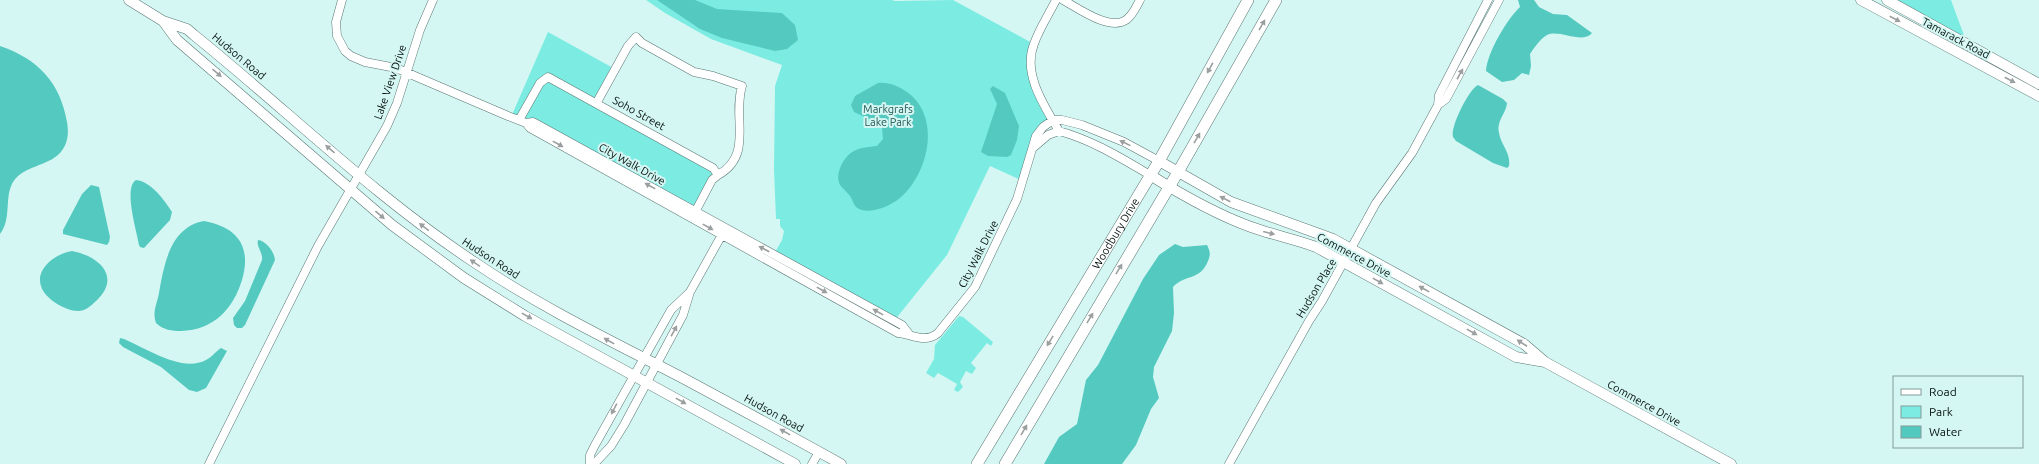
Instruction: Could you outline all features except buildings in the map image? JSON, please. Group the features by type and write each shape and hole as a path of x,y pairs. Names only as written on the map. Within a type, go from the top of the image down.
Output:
{"main road":[{"name":"Woodbury Drive","path":"977,464 1159,161 1248,0"},
{"name":"Woodbury Drive","path":"1005,464 1178,172 1276,0"}],"street":[{"name":"Hudson Road","path":"129,0 163,21 187,29 194,34 424,228 485,269 536,301 643,359 744,410 841,464"},
{"name":"City Walk Drive","path":"342,0 336,28 340,43 345,51 359,60 396,68 407,74 523,121 533,122 693,214 902,325 909,334 922,339 934,336 973,292 1017,200 1037,133 1053,120"},
{"name":"Lake View Drive","path":"209,464 314,254 389,122 407,74 420,30 433,0"},
{"path":"1056,0 1034,44 1030,64 1037,88 1059,131"},
{"path":"1063,0 1100,20 1119,23 1132,15 1140,0"},
{"name":"Hudson Place","path":"1229,464 1376,203 1407,161 1438,105 1439,95 1488,0"},
{"name":"Hudson Place","path":"1438,105 1446,99 1499,0"},
{"name":"Tamarack Road","path":"1861,0 2039,96"},
{"name":"Tamarack Road","path":"1887,0 2039,84"},
{"name":"Hudson Road","path":"163,21 177,40 350,190 397,229 486,292 647,383 795,464"},
{"path":"597,102 628,46 636,37 642,43 694,72 713,76 742,86 739,97 738,152 731,164 712,180 693,214"},
{"name":"Soho Street","path":"523,121 541,81 548,77 597,102 711,165 718,175"},
{"path":"1053,120 1062,120 1105,133 1159,161"},
{"path":"1034,147 1048,135 1059,131 1077,136 1093,143 1150,175"},
{"name":"Commerce Drive","path":"1159,161 1237,204 1313,230 1351,249 1524,344 1545,362 1731,464"},
{"name":"Commerce Drive","path":"1150,175 1232,220 1264,232 1297,240 1316,247 1516,357 1545,362"},
{"path":"594,464 615,440 647,383 683,315 690,292 724,231"},
{"path":"590,464 590,455 672,308 690,292"},
{"path":"812,464 819,452"}],"green space":[{"name":"Markgrafs Lake Park","path":"646,0 953,0 1034,44 1031,64 1053,120 1043,127 1023,181 990,166 947,255 894,321 774,254 782,240 784,231 780,226 780,219 776,219 774,170 775,86 782,65 711,39 665,13"},
{"path":"1897,0 1951,0 1965,38"},
{"path":"548,32 615,69 597,102 718,175 695,211 511,117"},
{"path":"959,316 963,317 993,342 991,346 987,343 971,363 976,368 972,374 966,371 960,382 963,387 958,392 954,390 957,384 938,373 934,378 926,373 934,359 935,345"}],"water":[{"path":"657,0 695,0 717,9 782,13 795,25 798,40 787,49 775,51 722,38 700,29"},
{"path":"1518,0 1534,0 1539,7 1553,14 1567,15 1592,33 1583,38 1558,34 1547,35 1535,46 1530,54 1531,66 1529,75 1522,73 1514,80 1502,82 1486,71 1487,64 1498,37 1520,7"},
{"path":"0,46 14,51 26,58 45,74 59,95 64,108 68,130 66,142 60,153 49,161 29,169 17,177 13,182 10,188 6,222 0,234"},
{"path":"878,83 890,84 900,88 907,92 918,103 925,116 928,131 927,147 923,163 916,178 907,191 888,206 877,210 866,211 855,206 850,196 840,185 838,176 841,166 850,153 865,147 877,146 883,139 882,128 876,122 854,112 851,105 855,96"},
{"path":"1478,85 1503,99 1507,103 1498,129 1509,157 1509,166 1507,168 1493,163 1456,141 1453,137 1454,125 1457,117 1470,93"},
{"path":"993,86 1005,93 1019,126 1017,140 1011,155 1007,157 988,156 981,152 997,104 990,89"},
{"path":"136,180 142,181 152,188 172,212 170,220 144,248 140,247 139,245 132,210 131,192 132,185"},
{"path":"91,185 99,187 110,237 107,245 63,234 63,230 82,194"},
{"path":"204,221 225,228 233,233 239,240 245,257 245,268 242,280 227,309 212,322 193,330 178,331 165,329 156,323 154,315 166,259 176,239 183,231"},
{"path":"258,240 264,242 269,247 275,260 245,325 242,328 237,328 234,325 233,318 245,301 262,260"},
{"path":"1175,244 1183,247 1207,245 1210,256 1201,272 1197,275 1182,280 1173,287 1174,313 1172,331 1154,367 1153,377 1159,398 1151,409 1136,445 1122,464 1044,464 1059,437 1077,424 1086,380 1098,365 1143,279 1159,255"},
{"path":"72,251 91,258 98,263 104,269 107,276 107,284 104,292 92,305 81,311 67,309 56,303 46,295 41,286 41,273 49,262 66,252"},
{"path":"120,338 164,358 186,363 196,363 206,360 221,348 227,351 206,388 197,392 189,390 161,367 123,347 119,343"}]}
